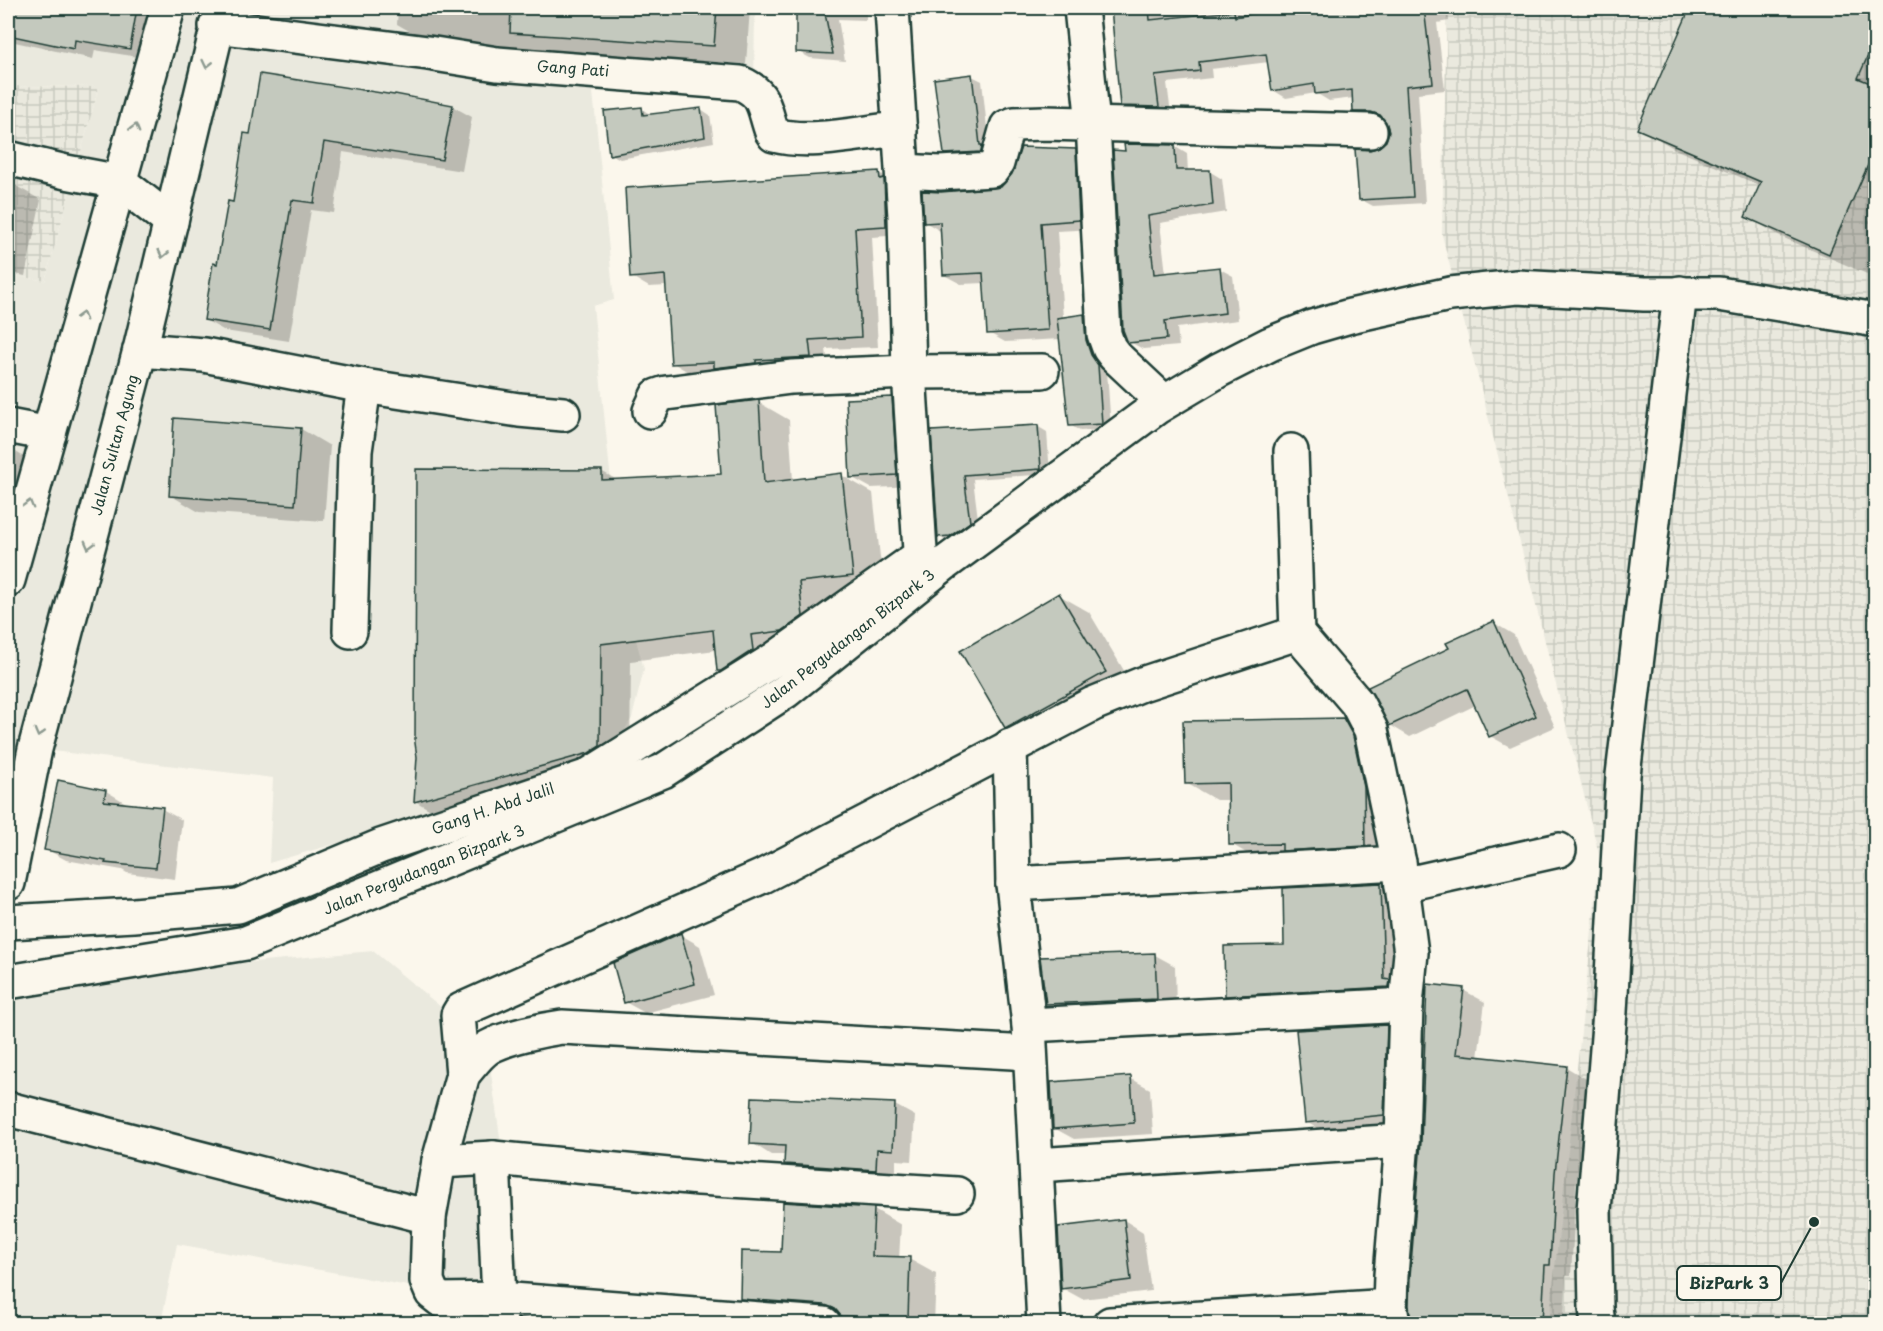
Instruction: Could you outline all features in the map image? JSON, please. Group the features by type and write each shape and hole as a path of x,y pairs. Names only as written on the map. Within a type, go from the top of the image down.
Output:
{"main road":[{"path":"8,580 168,8"},
{"path":"892,8 906,217 909,372"},
{"path":"1081,8 1093,124 1101,301 1106,341 1115,356 1164,402"},
{"name":"Gang Pati","path":"219,17 497,64 740,82 754,88 760,95 772,132 780,137 799,139 900,129"},
{"name":"Jalan Sultan Agung","path":"8,883 35,749 140,350 219,17"},
{"path":"903,171 940,173 992,170 997,163 1007,127 1010,124 1370,131"},
{"path":"8,158 120,182 171,222"},
{"name":"Jalan Pergudangan Bizpark 3","path":"8,982 246,943 663,771 786,691 944,564 1164,402 1270,344 1312,327 1350,316 1450,294 1517,287 1644,294 1719,294 1875,320"},
{"path":"1598,1323 1594,1210 1610,1012 1623,776 1680,293"},
{"path":"140,350 204,355 364,386 519,410 563,414"},
{"path":"650,411 657,396 666,393 791,378 909,372 1042,371"},
{"name":"Gang H. Abd Jalil","path":"8,922 238,906 381,846 586,777 775,659 917,558 920,551 909,372"},
{"path":"350,631 356,451 364,386"},
{"path":"8,426 49,434"},
{"path":"1110,1323 1391,1315 1390,1275 1402,1141 1406,1005 1411,953 1401,874 1371,730 1363,711 1297,633 1291,451"},
{"path":"824,1323 500,1311 441,1299 432,1293 426,1281 429,1217 439,1161 463,1074 458,1015 463,1008 652,927 763,876 1093,704 1142,684 1297,633"},
{"path":"1010,746 1013,884 1029,1039 1044,1323"},
{"path":"1013,884 1401,874 1559,850"},
{"path":"463,1074 490,1046 562,1027 1029,1039 1406,1005"},
{"path":"8,1108 429,1217"},
{"path":"1037,1165 1402,1141"},
{"path":"439,1161 493,1158 699,1178 957,1194"},
{"path":"493,1158 500,1311"}],"shaded area":[{"path":"8,8 755,8 754,89 593,92 614,300 593,306 622,589 644,669 632,718 603,766 269,863 273,778 36,749 8,883 8,524 12,503 8,502 8,274 45,281 99,87 8,86"},
{"path":"1447,8 1875,8 1875,1323 1549,1323 1600,858 1442,235"},
{"path":"8,86 99,87 45,281 8,274"},
{"path":"373,951 487,1045 524,1307 177,1244 161,1323 8,1324 8,984"}],"building":[{"path":"8,8 137,8 130,49 75,40 74,49 8,35"},
{"path":"511,8 717,8 714,46 510,33"},
{"path":"796,8 824,8 833,54 796,52"},
{"path":"1111,8 1149,8 1150,20 1234,11 1235,17 1288,8 1424,8 1433,83 1406,86 1413,197 1359,200 1355,149 1370,150 1386,141 1389,132 1386,122 1380,115 1371,112 1353,112 1352,90 1315,94 1314,84 1272,91 1266,54 1199,62 1200,71 1155,76 1159,107 1120,106"},
{"path":"1690,8 1875,8 1875,40 1858,78 1875,85 1875,149 1829,254 1745,217 1761,182 1637,129"},
{"path":"260,74 453,105 442,160 324,142 314,203 292,200 270,330 204,320 213,263 217,264 228,201 233,202 244,133 250,134"},
{"path":"972,74 981,152 944,154 934,79"},
{"path":"642,107 643,115 701,108 705,137 609,155 604,111"},
{"path":"1124,144 1175,145 1176,170 1210,170 1213,205 1148,216 1154,274 1220,267 1225,313 1165,321 1167,339 1128,343 1123,330 1113,150 1125,151"},
{"path":"1021,147 1076,149 1079,220 1041,223 1048,330 987,334 983,273 943,275 940,222 924,223 922,191 941,192 1001,187 1012,174"},
{"path":"879,171 880,179 884,178 886,226 855,228 861,337 809,340 811,357 756,360 756,363 714,368 714,362 671,364 665,275 630,278 625,188"},
{"path":"1084,314 1086,340 1091,355 1098,365 1102,424 1069,426 1057,318"},
{"path":"892,397 897,475 850,478 846,399"},
{"path":"759,400 764,483 842,473 853,576 799,582 803,616 782,631 751,635 753,650 721,671 717,671 713,630 601,644 600,746 589,753 414,802 417,757 415,743 416,469 602,470 602,480 721,474 716,405"},
{"path":"174,418 301,428 295,505 169,496"},
{"path":"1038,425 1041,469 964,475 970,522 950,536 938,537 931,431"},
{"path":"1059,593 1106,672 1005,728 960,651"},
{"path":"1494,621 1536,716 1489,737 1467,689 1389,726 1368,687 1449,648 1446,643"},
{"path":"1343,718 1353,736 1364,787 1365,846 1282,851 1282,844 1229,845 1228,783 1185,784 1183,721"},
{"path":"58,780 106,790 104,801 163,807 156,868 105,863 106,861 44,850"},
{"path":"1381,883 1384,979 1390,980 1389,987 1225,996 1224,946 1284,945 1283,888"},
{"path":"681,933 695,984 624,1003 613,963"},
{"path":"1155,953 1157,999 1046,1004 1040,957"},
{"path":"1427,984 1464,988 1456,1054 1567,1066 1555,1173 1550,1265 1545,1265 1542,1323 1411,1323 1410,1276 1421,1142"},
{"path":"1387,1025 1384,1115 1305,1123 1296,1030"},
{"path":"1131,1076 1134,1123 1053,1129 1051,1082"},
{"path":"752,1097 895,1103 893,1150 877,1149 876,1170 784,1164 785,1146 750,1144"},
{"path":"783,1202 874,1208 872,1256 910,1257 908,1319 841,1316 835,1309 825,1305 740,1299 741,1251 781,1252"},
{"path":"1124,1219 1131,1280 1061,1289 1058,1227"}],"place":[{"name":"BizPark 3","path":"1814,1222"}]}
